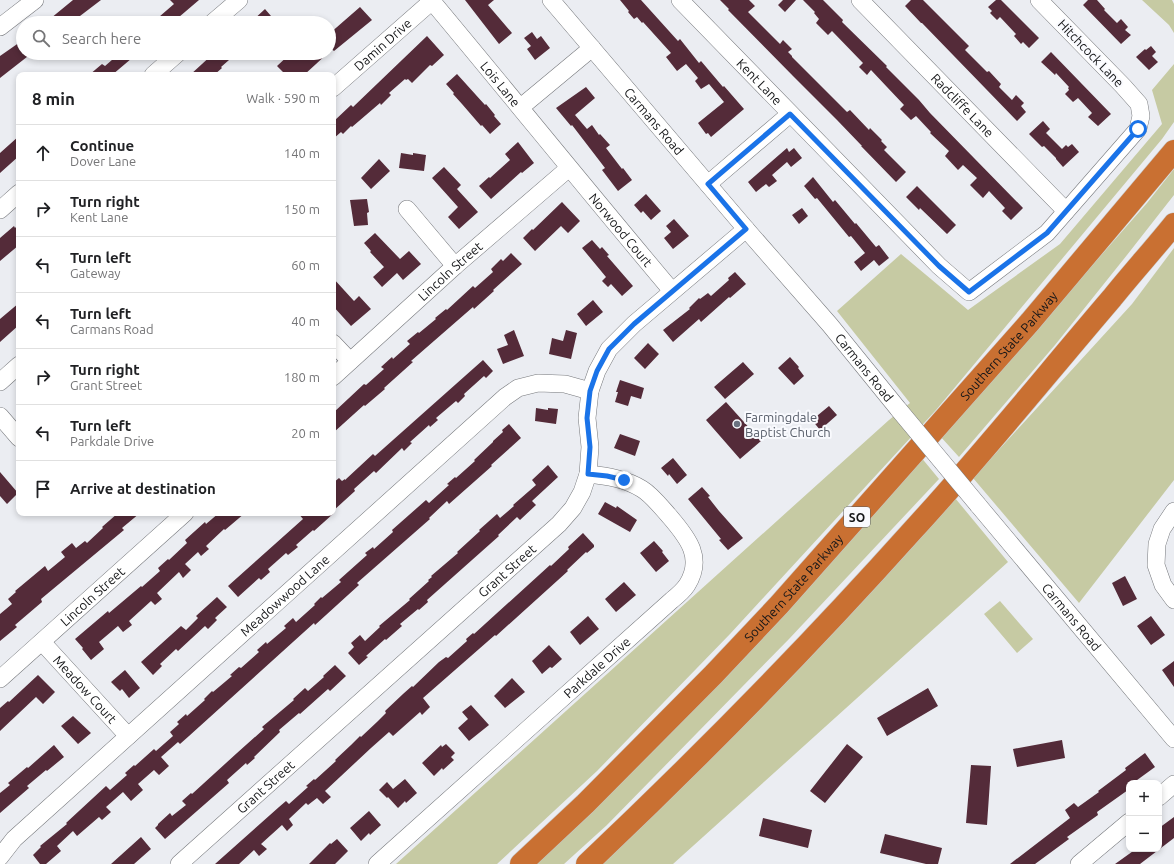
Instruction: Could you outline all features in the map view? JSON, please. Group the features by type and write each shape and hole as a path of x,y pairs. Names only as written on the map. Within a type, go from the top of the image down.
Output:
{"highway":[{"name":"Southern State Parkway","path":"521,864 585,804 714,674 779,605 1025,328 1172,150"},
{"path":"587,864 764,690 849,600 914,529 1020,408 1174,224"}],"street":[{"path":"0,26 35,0"},
{"path":"220,16 238,0"},
{"name":"Damin Drive","path":"336,85 431,0"},
{"name":"Lois Lane","path":"431,0 521,107 569,168"},
{"name":"Carmans Road","path":"551,0 746,229 830,325 978,506 1172,732"},
{"name":"Kent Lane","path":"680,0 939,266 969,292 1047,233 1066,211"},
{"name":"Radcliffe Lane","path":"860,0 1066,211"},
{"name":"Hitchcock Lane","path":"1039,0 1139,104 1142,116 1138,129 1066,211"},
{"path":"521,107 592,48"},
{"path":"156,72 170,60"},
{"path":"708,184 790,114"},
{"name":"Lincoln Street","path":"336,374 455,266 569,168"},
{"name":"Norwood Court","path":"569,168 672,291"},
{"path":"0,210 16,196"},
{"path":"407,209 455,266"},
{"name":"Grant Street","path":"180,864 559,524 573,508 582,492 588,474 590,447 587,418 590,391 597,371 609,349 634,324 746,229"},
{"path":"336,346 350,361"},
{"path":"0,382 16,368"},
{"name":"Meadowwood Lane","path":"0,857 14,839 505,397 518,388 538,383 565,384 590,391"},
{"path":"0,416 16,435"},
{"name":"Parkdale Drive","path":"377,864 687,586 694,570 694,557 691,545 681,530 659,505 642,489 624,480 588,474"},
{"path":"1174,511 1162,529 1157,544 1156,565 1163,585 1174,600"},
{"name":"Lincoln Street","path":"0,679 182,516"},
{"name":"Meadow Court","path":"42,642 128,736"},
{"path":"1162,794 1174,784"},
{"path":"1079,864 1126,825"}],"green space":[{"path":"1142,0 1172,0 1174,4 1174,33 1169,25"},
{"path":"1174,64 1174,122 1162,139 936,410 730,634 597,771 497,864 396,864 889,420 910,403 837,311 901,254 968,310 1060,244 1162,124 1152,90"},
{"path":"1174,169 1174,195 1055,345 959,457 940,436 988,384 1147,203"},
{"path":"1174,248 1174,480 1079,603 973,478 1132,304"},
{"path":"920,456 939,479 789,639 607,825 564,864 528,864"},
{"path":"955,498 1008,562 673,864 602,864"},
{"path":"1000,601 1033,639 1017,653 984,614"}],"building":[{"path":"73,0 101,0 80,16 54,16"},
{"path":"170,0 199,0 180,16 160,16 174,4"},
{"path":"465,0 494,0 488,5 512,33 499,44"},
{"path":"620,0 641,0 678,41 680,39 699,63 701,61 744,109 711,137 708,133 706,134 698,123 724,102 709,84 701,89 695,81 698,78 686,64 677,71 666,57 671,53 643,22 642,23 637,17 634,19"},
{"path":"720,0 749,0 755,6 748,12 780,44 783,40 792,49 788,52 792,57 847,112 850,110 869,130 870,128 882,140 881,141 887,147 884,150 906,172 896,182 728,10 729,9"},
{"path":"783,0 796,0 785,12 778,5"},
{"path":"803,0 823,0 843,20 842,22 887,66 886,67 930,113 1023,208 1011,220 1002,211 1005,208 989,191 983,198 970,185 977,178 963,165 958,170 945,156 949,151 930,133 931,132 916,116 911,120 900,109 904,105 871,70 867,75 859,67 863,63 832,31 828,35 816,23 819,19 814,13 815,12"},
{"path":"911,0 923,0 969,46 965,50 987,72 989,71 1001,84 999,87 1012,100 1016,95 1024,103 1021,106 1026,112 1017,121 905,6"},
{"path":"996,0 1001,0 1039,38 1029,48 1023,42 1021,44 1014,36 1016,34 1000,17 997,20 990,13 992,11 988,7"},
{"path":"1088,0 1097,0 1105,9 1104,10 1117,23 1121,19 1128,27 1125,30 1131,35 1121,44 1083,5"},
{"path":"360,7 372,20 336,49 336,28"},
{"path":"265,9 271,16 258,16"},
{"path":"532,32 537,39 541,36 550,48 535,60 527,49 531,46 524,38"},
{"path":"427,36 444,55 432,66 430,65 412,83 408,79 405,79 389,93 391,95 381,105 380,103 343,134 341,132 336,136 336,119 351,105 353,107"},
{"path":"16,45 16,60 23,60 0,78 0,56"},
{"path":"1151,46 1156,52 1152,56 1158,62 1149,70 1136,57"},
{"path":"1051,52 1111,114 1098,126 1088,117 1092,113 1078,98 1073,102 1065,94 1069,90 1069,87 1056,73 1055,75 1041,62"},
{"path":"112,60 130,60 116,72 93,72 102,64 105,66"},
{"path":"206,60 229,60 217,72 193,72"},
{"path":"283,60 320,60 307,72 283,72 277,66"},
{"path":"457,74 485,105 486,104 501,124 490,134 482,125 481,126 446,84"},
{"path":"586,87 595,98 575,115 587,129 592,125 599,135 600,134 610,145 606,148 632,180 618,191 602,170 605,168 572,125 571,126 556,108"},
{"path":"1043,121 1050,129 1046,133 1062,149 1066,145 1068,147 1072,144 1079,152 1063,167 1044,146 1042,147 1029,134"},
{"path":"16,139 16,159 0,173 0,153"},
{"path":"518,142 534,163 522,173 521,172 491,199 479,186 510,160 505,154"},
{"path":"787,148 789,152 794,148 802,158 791,167 787,162 772,175 777,181 769,187 766,184 756,192 748,182"},
{"path":"401,153 426,155 424,171 399,168"},
{"path":"379,159 390,171 371,189 361,178"},
{"path":"444,167 461,185 457,189 478,212 459,229 448,217 458,207 432,178"},
{"path":"813,177 833,202 835,200 876,247 879,245 889,258 879,266 874,260 861,271 854,262 865,253 851,236 849,237 817,198 815,199 804,186"},
{"path":"917,186 956,225 947,234 920,208 919,210 906,197"},
{"path":"646,194 661,211 651,220 643,211 641,213 634,205"},
{"path":"367,199 369,212 367,213 368,225 354,226 350,200"},
{"path":"562,202 580,221 568,233 561,226 535,251 523,238"},
{"path":"802,208 808,216 799,224 792,215"},
{"path":"674,219 689,236 673,249 664,238 671,232 666,226"},
{"path":"14,226 15,228 16,227 16,248 0,261 0,238"},
{"path":"375,233 400,259 409,251 421,264 403,280 397,273 382,287 373,277 384,267 364,243"},
{"path":"592,240 600,249 602,247 609,255 607,256 633,286 622,296 611,284 608,287 602,281 606,277 582,248"},
{"path":"511,253 522,264 474,309 473,307 411,361 413,362 384,388 385,389 365,406 364,405 336,430 336,410 364,384 366,385 384,369 381,367 392,357 393,359 410,344 407,341 418,332 419,333 446,309 447,310 473,286 475,288 493,272 491,269 501,259 503,261"},
{"path":"735,272 746,284 701,322 699,319 673,342 663,330 690,309 689,308 699,298 700,299 708,293 711,296 729,280 728,278"},
{"path":"336,281 354,301 359,296 371,309 351,326 336,309"},
{"path":"593,300 603,312 586,326 577,314"},
{"path":"16,306 16,328 0,342 0,319"},
{"path":"514,330 524,356 503,364 497,349 508,345 504,335"},
{"path":"566,330 577,333 571,359 549,354 552,338 563,341"},
{"path":"648,343 659,354 645,369 634,358"},
{"path":"790,357 799,367 798,368 804,376 794,385 778,368"},
{"path":"483,360 493,371 486,378 484,376 464,394 465,396 458,403 456,401 436,418 438,420 430,427 429,425 410,442 412,443 404,451 402,448 376,473 374,471 336,508 336,480 339,478 342,481 345,480 373,454 375,456"},
{"path":"743,362 754,374 725,399 714,387"},
{"path":"620,380 644,388 641,399 631,396 628,406 615,402 618,392 616,392"},
{"path":"726,402 761,441 740,459 706,420"},
{"path":"829,406 837,415 820,430 812,420"},
{"path":"536,408 548,410 548,408 558,409 556,424 535,421"},
{"path":"509,424 521,438 491,465 492,466 449,504 447,501 429,518 430,519 357,583 359,585 315,625 314,623 180,744 178,742 161,757 169,766 159,775 154,770 138,784 143,790 131,801 123,792 106,807 111,812 102,820 99,817 77,836 73,831 57,846 61,851 46,864 40,864 33,855 41,847 40,846 67,824 66,823 106,786 110,790 127,775 125,773 134,765 135,766 154,749 156,751 173,736 170,732 179,724 177,722 186,714 187,716 205,700 204,699 212,691 213,692 232,676 230,675 239,667 241,668 259,652 257,650 266,642 267,644 286,628 284,626 293,618 296,622 315,605 314,604 321,597 322,598 341,582 339,580 367,555 365,553 373,547 374,549 393,532 392,530 426,500 429,503 449,485 447,484 475,461 474,460 503,432 502,430"},
{"path":"620,434 640,441 635,456 614,448"},
{"path":"673,458 687,475 677,484 669,474 668,476 661,468"},
{"path":"548,465 558,477 532,501 536,505 520,520 517,517 498,535 499,536 427,600 428,602 400,624 402,626 366,656 368,657 359,665 348,653 354,647 351,643 360,635 365,641 380,627 379,626 410,600 409,599 429,581 428,580 432,577 431,576 458,553 457,552 480,531 479,530 497,514 500,518 536,485 532,480"},
{"path":"0,472 16,491 16,495 7,504 0,496"},
{"path":"702,487 710,496 708,497 719,511 743,538 728,550 719,540 721,539 688,499"},
{"path":"605,502 616,508 617,506 637,520 630,532 598,514"},
{"path":"115,516 136,516 122,528 124,530 41,599 42,602 15,625 17,627 0,641 0,614 12,604 8,599 16,592 15,591 45,566 48,571 65,557 61,552 72,543 76,548 85,541 87,543 103,528 102,527"},
{"path":"215,516 241,516 225,530 224,529 206,546 209,549 201,556 198,552 185,564 191,570 183,578 179,572 157,593 162,599 155,605 151,601 129,621 132,625 123,632 118,626 99,642 104,649 91,660 75,639 108,611 109,613 141,586 142,587 160,571 158,568 187,543 185,540 205,522 206,524"},
{"path":"300,516 331,516 296,545 298,547 288,555 286,553 268,569 270,572 261,580 259,578 238,597 228,586 303,519"},
{"path":"583,533 594,545 594,547 587,553 586,552 567,570 568,571 496,636 495,635 423,698 430,707 422,715 420,712 393,736 389,732 325,791 331,797 323,804 317,798 308,805 306,803 289,819 293,825 287,831 282,825 261,844 267,849 259,856 254,850 239,864 215,864 286,801 289,804 308,787 306,786 336,761 335,760 378,721 386,713 385,711 403,694 412,686 413,687 439,662 446,657 448,658 467,641 466,639 473,633 474,634 550,565 551,566"},
{"path":"654,541 669,561 656,572 640,553"},
{"path":"1125,576 1137,599 1123,606 1112,583"},
{"path":"624,582 636,595 616,612 605,599"},
{"path":"217,597 227,607 215,618 217,620 208,629 205,626 178,651 176,649 160,664 162,666 153,675 141,662 181,626 186,630 198,618 196,616"},
{"path":"588,616 599,629 580,645 570,632"},
{"path":"1151,616 1165,635 1151,645 1137,626"},
{"path":"549,645 562,659 542,674 532,661"},
{"path":"1174,661 1174,687 1162,670"},
{"path":"335,665 346,676 330,691 328,689 300,714 299,713 279,730 280,732 254,757 255,758 247,765 246,763 227,780 229,783 165,839 155,828 158,824 170,813 172,816 186,805 182,801 191,793 192,794 264,729 262,727 294,700 293,699 305,688 308,691"},
{"path":"125,670 140,688 129,698 122,689 120,691 111,682"},
{"path":"38,675 55,692 43,704 36,697 0,731 0,708 8,701 9,702"},
{"path":"512,678 525,692 505,708 494,696"},
{"path":"928,688 938,706 887,736 877,718"},
{"path":"471,705 489,725 469,741 458,728 468,719 462,712"},
{"path":"73,716 91,733 78,744 61,726"},
{"path":"1062,740 1065,758 1017,767 1013,749"},
{"path":"446,744 455,753 451,757 454,760 443,770 442,768 434,776 422,763 441,745 442,747"},
{"path":"847,744 863,757 825,803 810,791"},
{"path":"54,745 64,757 27,786 29,788 0,813 0,793 10,785 8,783"},
{"path":"1145,753 1155,767 1137,780 1126,780 1126,791 1097,812 1098,815 1067,837 1069,839 1035,864 1010,864 1070,818 1065,810 1074,803 1078,807 1126,770 1125,768"},
{"path":"971,765 991,766 987,825 966,823"},
{"path":"405,779 417,793 398,808 379,790 387,782 393,789"},
{"path":"369,811 381,825 370,835 369,833 361,841 350,828"},
{"path":"1174,817 1174,838 1162,847 1162,826"},
{"path":"763,818 812,830 808,848 759,836"},
{"path":"885,834 942,848 938,864 926,864 880,853"},
{"path":"141,837 151,849 134,864 111,864"},
{"path":"337,839 348,851 335,864 309,864 330,843 331,844"},
{"path":"1132,852 1156,852 1140,864 1115,864"}],"place":[{"name":"Farmingdale Baptist Church","path":"737,424"}],"route":[{"path":"624,480 588,474 590,447 587,418 590,391 597,371 609,349 634,324 746,229 708,184 790,114 939,266 969,292 1047,233 1138,129"}]}
